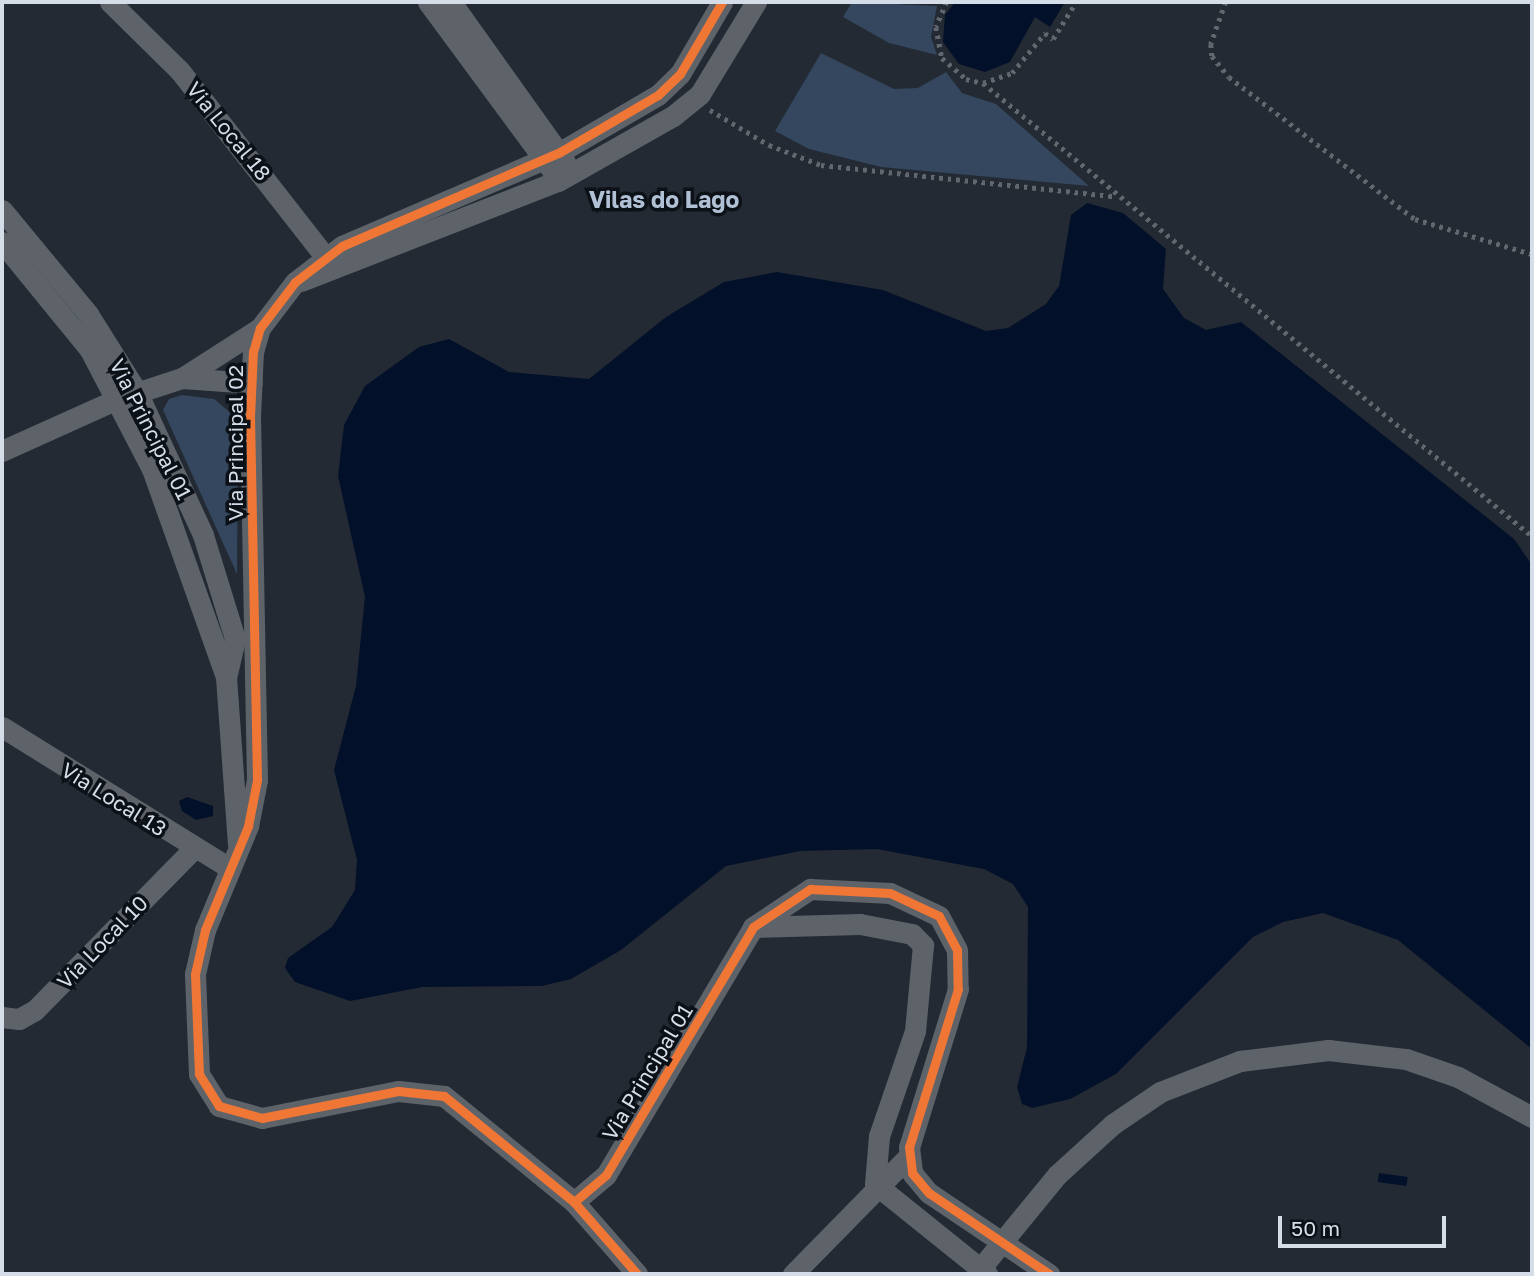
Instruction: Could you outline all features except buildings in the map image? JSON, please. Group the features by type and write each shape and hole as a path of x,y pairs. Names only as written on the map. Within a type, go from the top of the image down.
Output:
{"street":[{"name":"Via Local 18","path":"110,2 180,71 331,263"},
{"path":"428,2 552,155"},
{"path":"451,2 564,177"},
{"name":"Via Principal 02","path":"238,845 257,780 251,383 260,328 295,282 552,155 671,85 722,2"},
{"name":"Via Principal 02","path":"331,263 564,177 694,100 756,2"},
{"name":"Via Principal 01","path":"2,210 88,314 137,392 208,549 235,639 226,677"},
{"name":"Via Principal 01","path":"2,242 89,350 115,400 181,542 226,677 238,845 205,930 192,1020 199,1074 219,1106 262,1118 398,1091 444,1096 574,1202 606,1175 753,927 810,890 890,893 939,916 957,950 958,989 906,1159"},
{"path":"2,451 115,400 182,378 260,328"},
{"path":"182,378 251,383"},
{"name":"Via Local 13","path":"2,727 194,848 229,867"},
{"name":"Via Local 10","path":"2,1017 19,1019 35,1010 194,848"},
{"path":"753,927 860,925 912,934 925,957 915,1031 879,1136 875,1184"},
{"path":"925,957 957,950"},
{"path":"875,1184 984,1272 1000,1243 1057,1175 1113,1124 1160,1092 1240,1061 1328,1050 1406,1059 1458,1077 1532,1117"},
{"path":"793,1274 875,1184 906,1159 929,1193 1049,1274"},
{"path":"574,1202 637,1274"}],"path":[{"path":"947,2 936,27 942,58 966,79 983,83 1114,197 1532,536"},
{"path":"983,83 1013,73 1045,33 1053,39 1076,2"},
{"path":"1226,2 1212,44 1212,56 1229,78 1415,219 1532,254"},
{"path":"694,100 769,145 821,165 1114,197"}],"shaded area":[{"path":"852,2 937,6 931,37 937,55 889,43 843,17"},
{"path":"955,2 1065,2 1050,27 1035,17 1010,62 985,72 959,64 943,42 945,15"},
{"path":"821,53 894,89 918,88 946,72 962,93 996,104 1089,186 881,167 809,149 775,131"},
{"path":"1087,203 1123,213 1166,249 1163,289 1184,318 1206,330 1241,322 1514,539 1532,565 1532,1049 1398,940 1323,913 1283,922 1253,937 1116,1074 1070,1099 1032,1108 1022,1104 1017,1087 1027,1047 1028,907 1013,884 984,869 877,849 800,851 726,866 621,950 571,979 542,986 422,987 350,1001 295,982 285,968 288,958 332,927 355,890 357,860 334,770 356,686 365,597 338,476 344,425 365,386 419,347 449,339 509,372 589,379 666,317 724,282 777,272 883,290 986,331 1008,328 1046,304 1059,286 1071,215"},
{"path":"182,395 214,399 238,419 237,574 163,410 169,399"},
{"path":"187,797 213,806 213,816 196,820 182,811 179,801"},
{"path":"1379,1173 1408,1177 1406,1186 1378,1182"}],"cycle path":[{"path":"637,1274 574,1202 444,1096 398,1091 262,1118 219,1106 199,1074 195,974 205,930 248,826 257,780 250,417 253,352 260,328 295,282 342,246 560,152 658,95 680,74 722,2"},
{"path":"574,1202 606,1175 753,927 810,889 890,893 939,916 957,950 958,989 909,1147 912,1173 929,1193 1049,1274"}],"district":[{"name":"Vilas do Lago","path":"664,199"}]}
